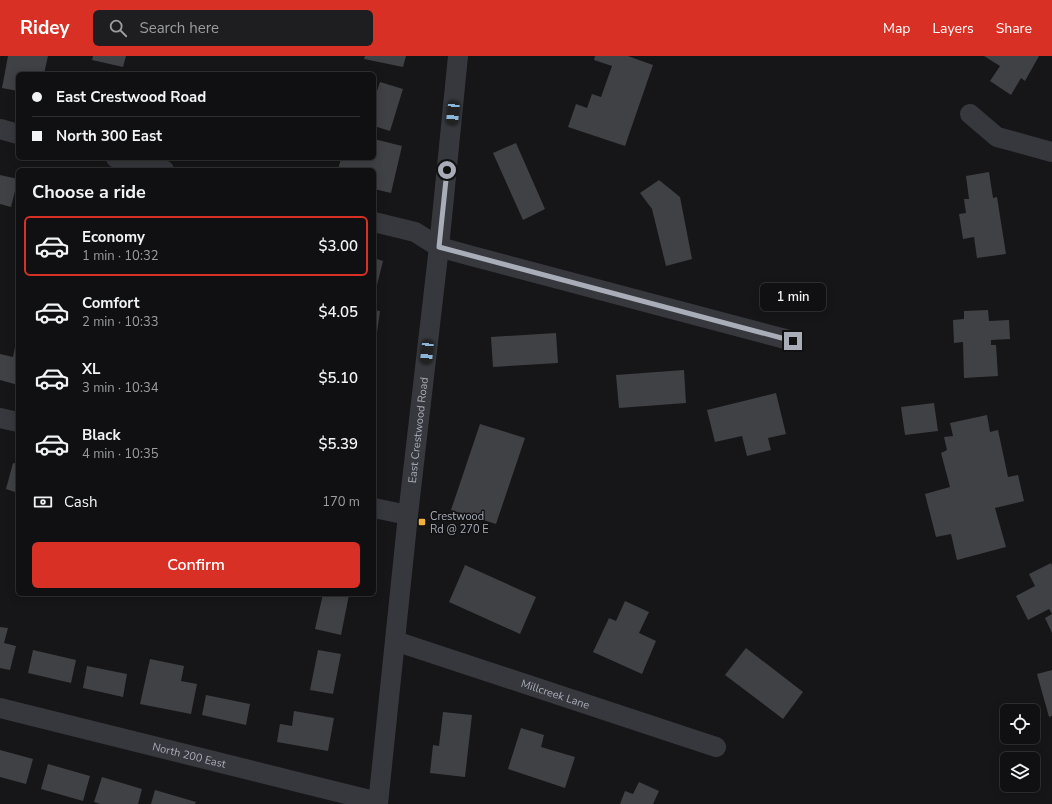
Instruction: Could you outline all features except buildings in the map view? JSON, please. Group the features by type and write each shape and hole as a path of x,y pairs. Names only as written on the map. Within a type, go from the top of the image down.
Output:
{"street":[{"name":"East Crestwood Road","path":"378,803 408,515 439,247 458,56"},
{"path":"970,114 997,137 1052,152"},
{"path":"0,129 16,133"},
{"path":"124,160 156,168"},
{"path":"376,222 415,232 439,247 793,341"},
{"path":"0,418 16,422"},
{"path":"376,508 408,515"},
{"name":"Millcreek Lane","path":"395,641 716,746"},
{"name":"North 200 East","path":"0,708 378,803"}],"place":[{"name":"Crestwood Rd @ 270 E","path":"422,522"}],"route":[{"path":"447,170 439,247 793,341"}]}
